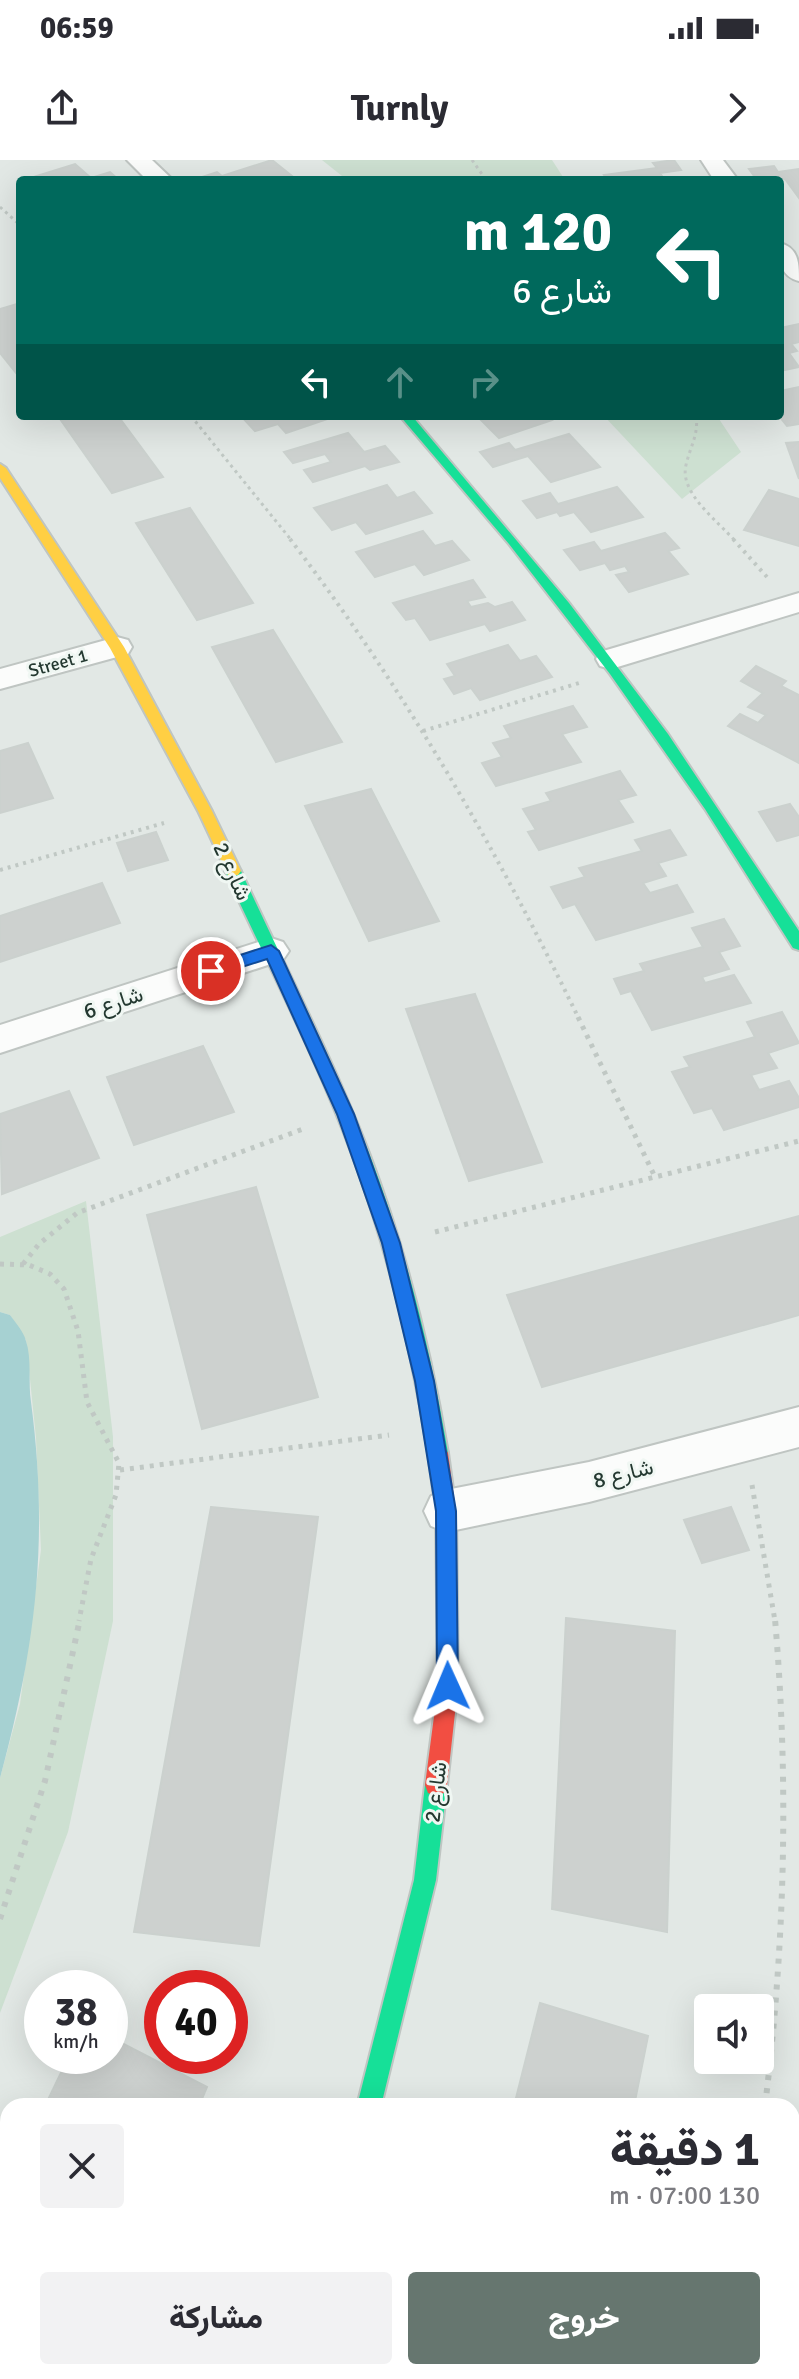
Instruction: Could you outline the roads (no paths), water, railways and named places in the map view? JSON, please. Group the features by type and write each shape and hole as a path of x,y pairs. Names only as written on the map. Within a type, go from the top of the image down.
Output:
{"street":[{"path":"138,160 156,176"},
{"path":"784,255 799,274"},
{"path":"409,420 611,659 687,768 799,944"},
{"name":"شارع 2","path":"0,468 117,647 205,811 345,1114 391,1243 414,1332 434,1429 446,1511 448,1686 425,1880 371,2098"},
{"path":"611,659 796,603"},
{"name":"Street 1","path":"0,679 117,647"},
{"name":"شارع 6","path":"0,1039 271,951"},
{"name":"شارع 8","path":"446,1511 589,1482 799,1427"}],"water":[{"path":"0,1312 10,1315 28,1348 39,1500 39,1546 23,1683 0,1778"}]}
